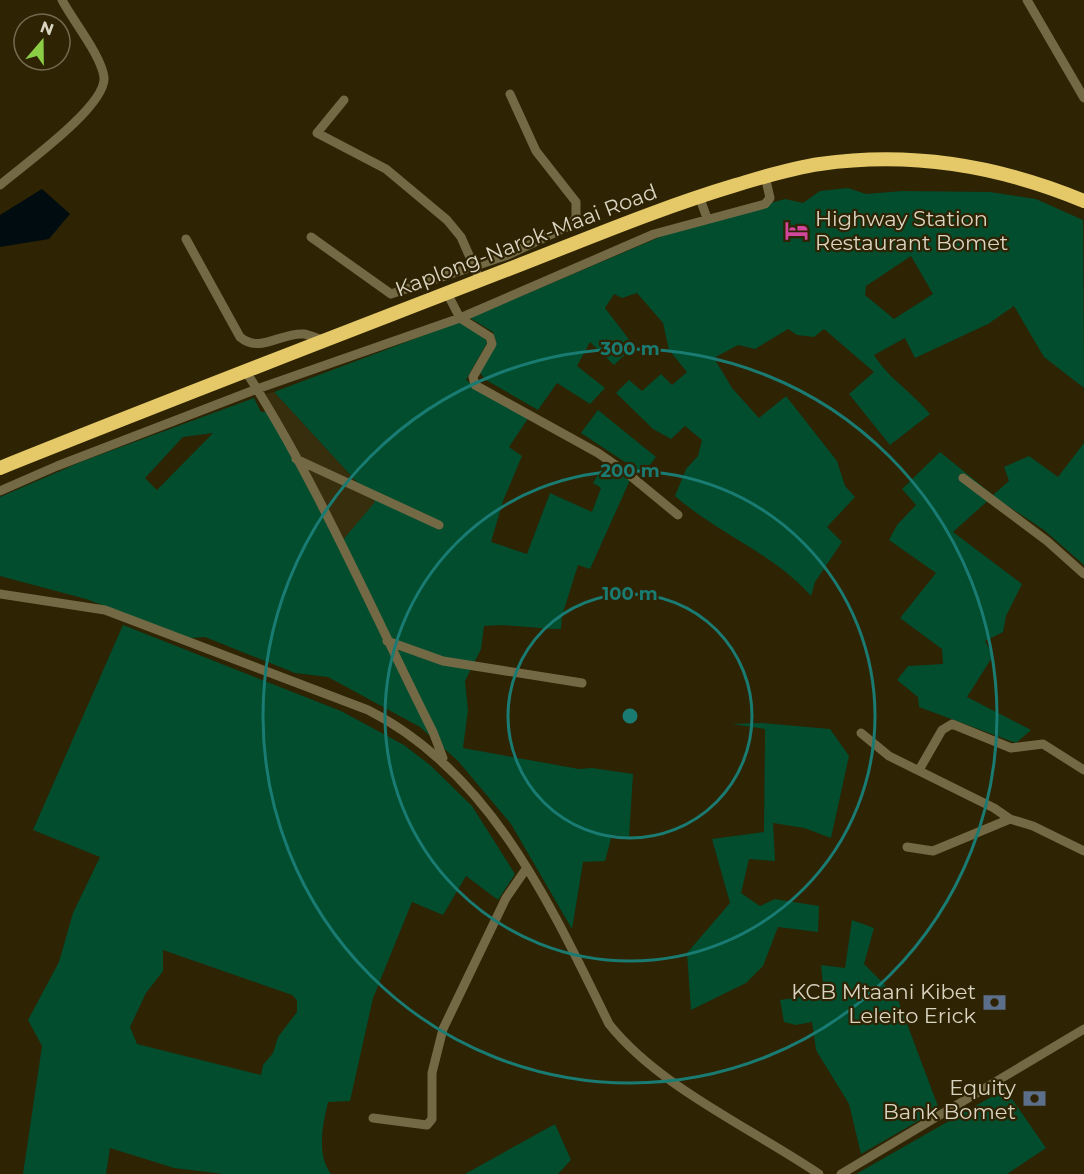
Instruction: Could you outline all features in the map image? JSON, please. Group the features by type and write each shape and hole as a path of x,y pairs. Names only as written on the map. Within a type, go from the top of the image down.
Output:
{"highway":[{"name":"Kaplong-Narok-Maai Road","path":"0,468 322,340 699,196 804,166 839,162 925,160 987,169 1034,182 1084,201"}],"street":[{"path":"0,184 72,123 94,102 103,88 101,67 62,0"},
{"path":"1027,0 1084,98"},
{"path":"311,237 391,294 474,267 551,236 569,226 576,218 576,202 536,151 510,94"},
{"path":"344,100 317,130 318,135 399,178 461,237 480,280"},
{"path":"0,491 57,466 257,389 460,318 633,242 768,201 770,198 765,176"},
{"path":"699,196 707,218"},
{"path":"186,239 240,337 248,344 259,344 290,335 305,334 322,340"},
{"path":"447,293 460,318 490,337 492,344 472,377 475,385 598,453 627,473 678,515"},
{"path":"245,370 296,459 433,732 445,763"},
{"path":"52,447 57,466"},
{"path":"296,459 439,525"},
{"path":"963,478 1047,541 1084,574"},
{"path":"0,594 105,610 257,666 388,720 407,732 445,763 494,820 537,884 609,1024 624,1042 664,1076 819,1174"},
{"path":"387,641 443,661 582,683"},
{"path":"919,770 942,730 952,724 1011,748 1043,744 1084,770"},
{"path":"861,733 879,750 994,808 1010,819 1033,826 1084,851"},
{"path":"907,846 933,851 1010,819"},
{"path":"373,1118 419,1126 428,1125 432,1119 432,1073 443,1029 506,898 526,869"},
{"path":"841,1174 1084,1029"}],"green space":[{"path":"848,188 866,194 902,191 990,192 1036,199 1083,220 1084,388 1044,357 1014,306 988,324 915,358 905,338 874,355 880,364 930,414 890,445 849,394 874,372 824,329 814,337 797,335 788,329 755,349 738,345 714,358 732,388 759,418 786,396 837,461 845,486 855,497 827,527 842,542 815,582 811,596 763,555 709,522 675,496 686,469 698,456 702,440 685,426 671,439 653,429 616,393 629,380 642,391 661,374 672,385 687,372 669,350 663,323 637,293 622,298 614,294 605,308 634,346 614,365 590,342 577,366 605,388 590,404 557,383 538,410 486,380 480,373 496,341 493,332 470,318 681,228 785,199 803,203 820,191","holes":["911,256 933,294 894,319 865,295 866,286"]},
{"path":"459,322 486,338 487,343 466,380 529,417 509,447 522,456 503,501 491,542 527,554 550,493 592,512 601,488 593,483 605,463 630,480 590,569 578,565 562,616 561,629 484,626 481,649 465,681 468,710 463,748 579,769 592,768 633,774 629,837 612,835 605,861 583,862 572,929 511,824 458,761 420,727 328,677 295,673 205,637 190,638 86,599 0,576 0,497 83,461 254,398 261,412 274,411 375,502 274,392","holes":["213,433 157,490 145,478 183,437"]},
{"path":"598,410 656,457 643,474 581,433"},
{"path":"1084,443 1084,565 1044,530 993,496 953,532 1022,584 1006,616 1003,632 985,641 993,656 967,697 1031,730 1016,743 919,707 918,697 897,680 908,666 943,664 942,649 900,618 936,573 889,540 897,525 916,505 902,489 940,452 993,495 1009,481 1004,467 1029,456 1058,477"},
{"path":"123,625 341,711 404,745 430,765 472,806 515,874 498,900 466,876 443,915 412,902 373,998 350,1101 328,1102 322,1148 326,1166 331,1174 224,1174 174,1168 110,1148 106,1174 23,1174 42,1046 28,1020 59,962 73,913 100,857 33,830","holes":["163,950 292,995 297,1000 297,1012 278,1037 273,1053 263,1065 261,1075 137,1044 130,1027 146,993 163,971"]},
{"path":"761,723 830,729 849,756 831,838 804,828 773,823 775,861 749,859 741,893 760,906 775,899 819,906 818,932 778,927 763,966 746,983 691,1010 687,953 730,903 712,839 764,832 765,729 732,724"},
{"path":"852,920 874,928 864,964 897,997 939,1109 861,1154 849,1104 816,1050 812,1022 796,1025 784,1022 780,1000 824,994 821,965 845,968"},
{"path":"1005,1089 1046,1148 1007,1174 856,1174"},
{"path":"555,1124 571,1160 558,1174 465,1174"}],"sand":[{"path":"274,392 375,502 342,541 266,394"}],"shaded area":[{"path":"42,189 70,214 49,239 0,247 0,215"}],"place":[{"name":"Highway Station Restaurant Bomet","path":"797,230"},
{"name":"KCB Mtaani Kibet Leleito Erick","path":"994,1003"},
{"name":"Equity Bank Bomet","path":"1034,1099"}]}
